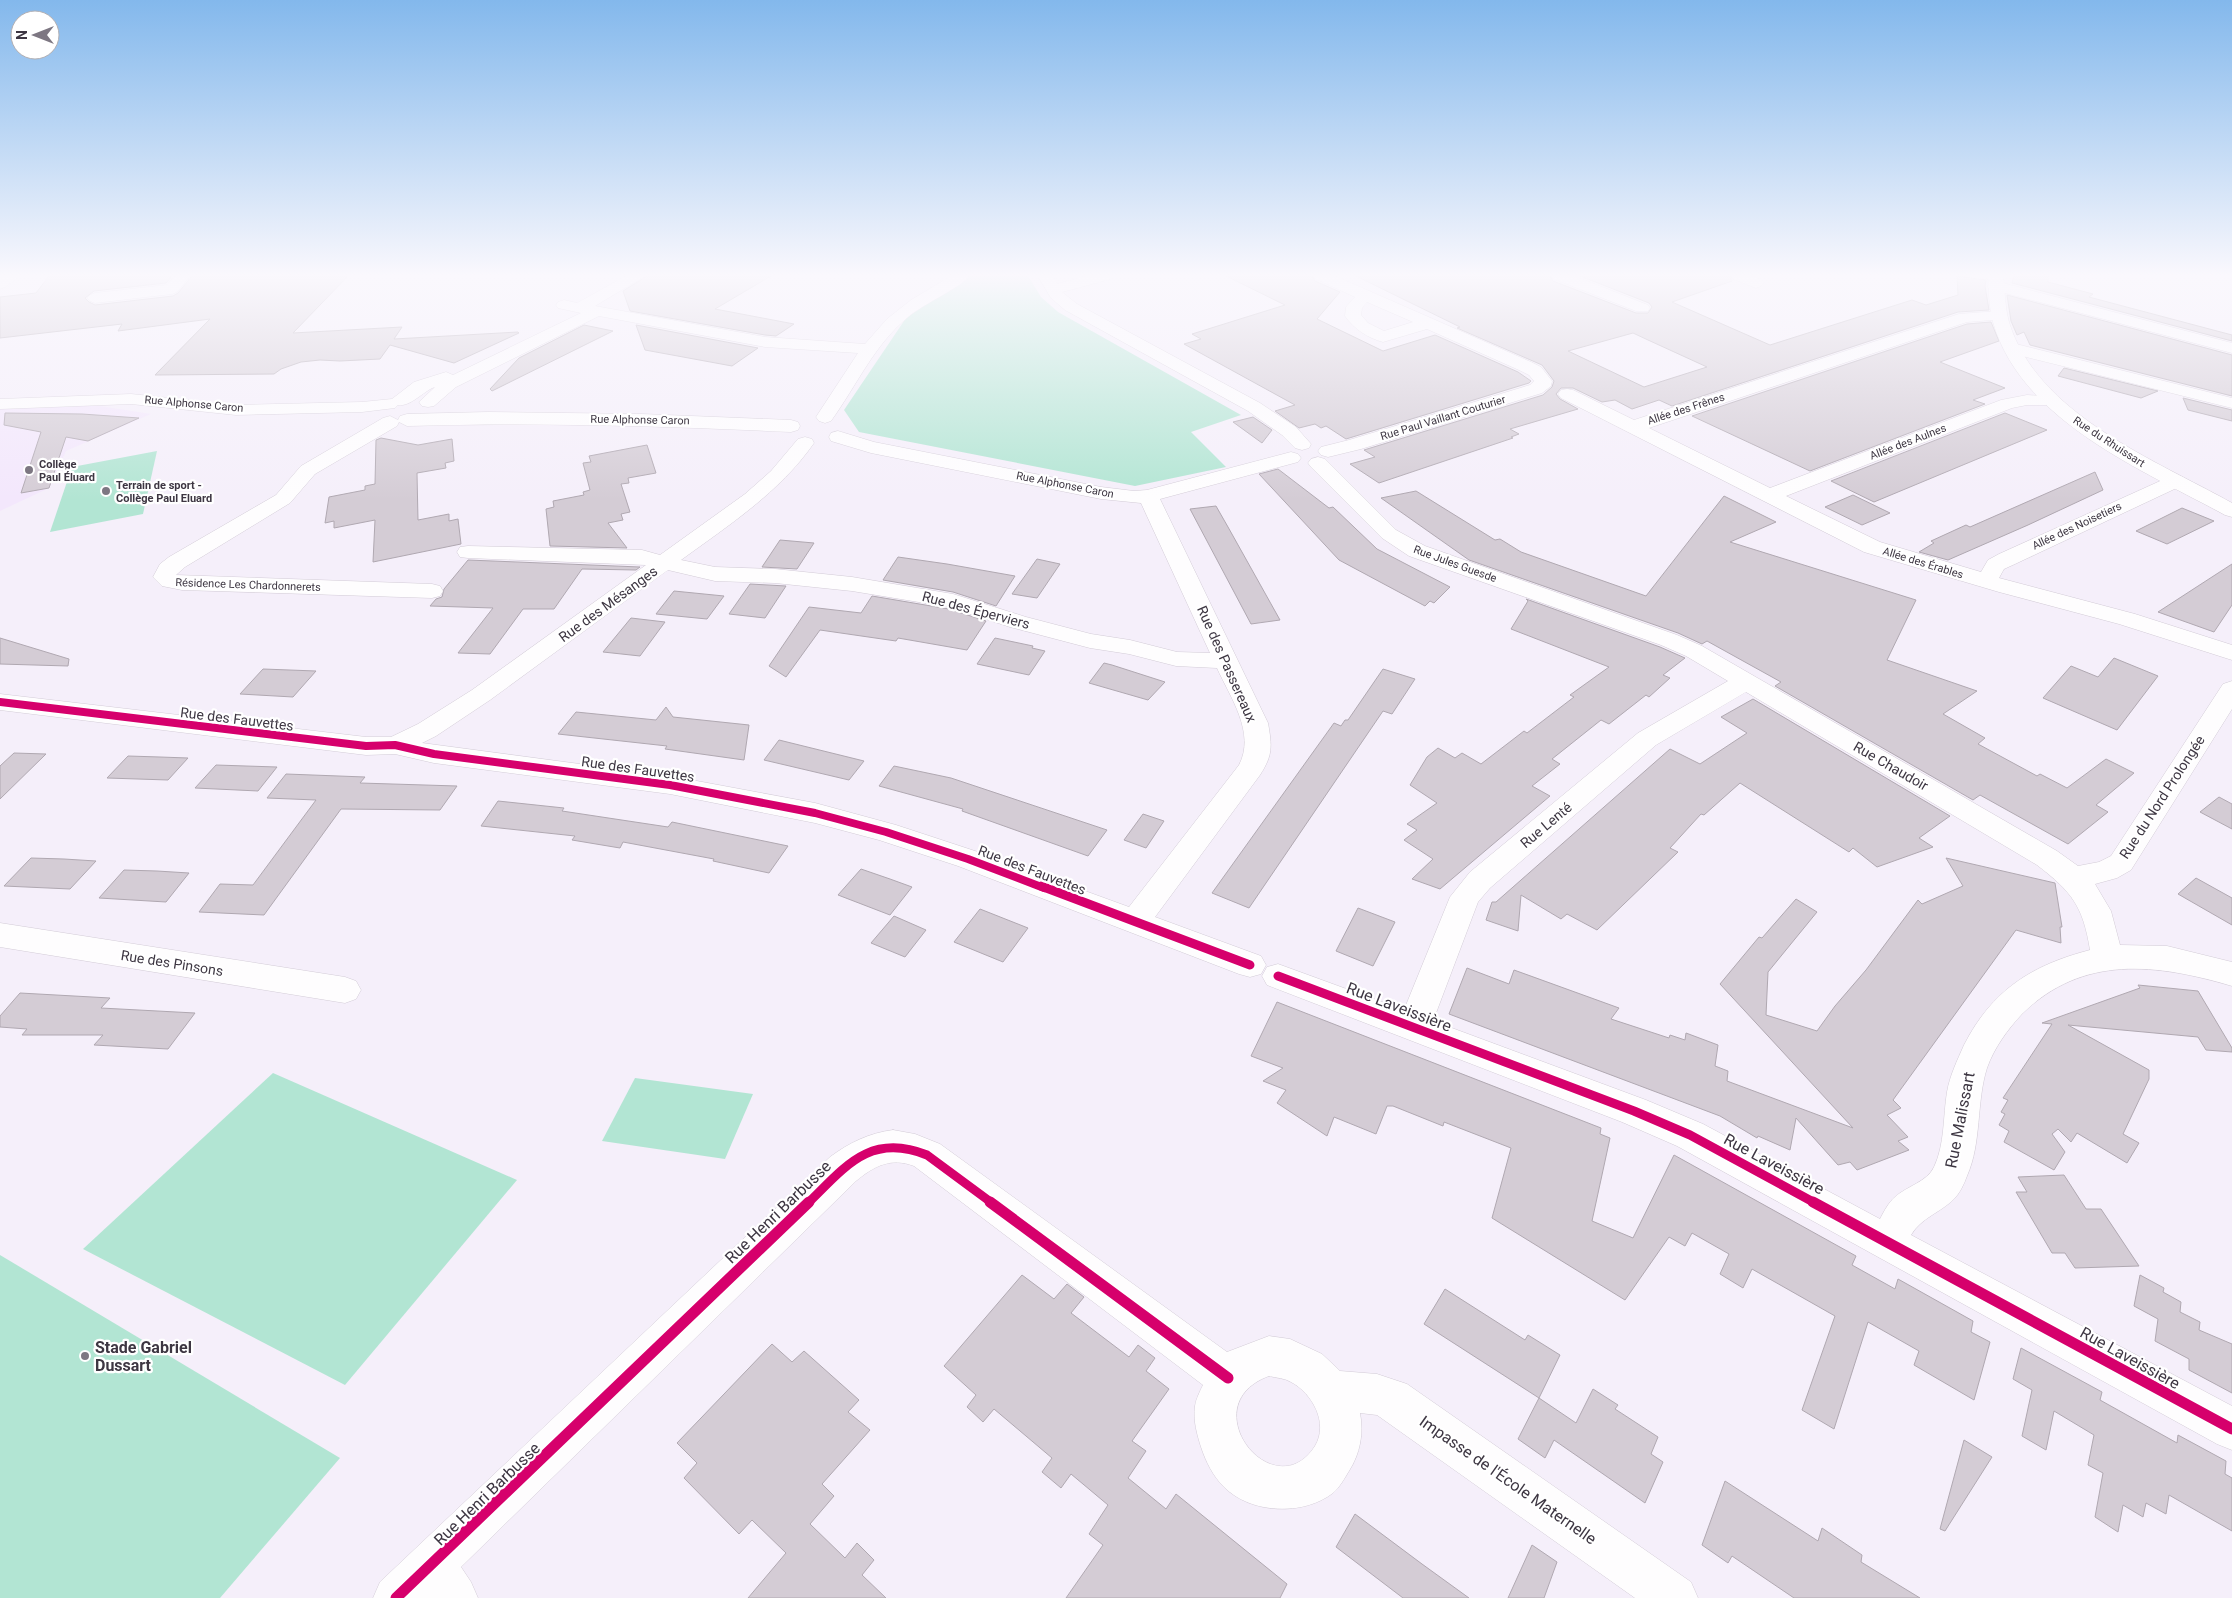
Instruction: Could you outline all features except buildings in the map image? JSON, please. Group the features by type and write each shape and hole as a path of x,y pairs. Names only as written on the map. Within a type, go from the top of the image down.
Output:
{"street":[{"path":"429,404 443,388 516,351"},
{"path":"825,417 840,392 871,351"},
{"path":"1150,351 1254,407 1289,432 1296,451 1304,464 1323,457"},
{"name":"Rue Paul Vaillant Couturier","path":"1323,457 1354,445 1536,389 1543,384 1542,378 1531,369 1490,351"},
{"name":"Allée des Frênes","path":"1632,427 1865,351"},
{"name":"Rue du Rhuissart","path":"2014,351 2025,370 2052,400 2077,422 2100,438 2176,481 2227,507"},
{"path":"2022,351 2232,404"},
{"path":"393,412 422,385 481,367"},
{"name":"Allée des Érables","path":"1567,394 1872,547 1986,581 2121,617 2232,653"},
{"name":"Rue Alphonse Caron","path":"393,412 419,399 451,412 488,418"},
{"name":"Rue Alphonse Caron","path":"0,404 89,400 216,416 393,412 488,418 656,420 798,434"},
{"name":"Allée des Aulnes","path":"1767,496 2007,404 2028,400 2052,400"},
{"name":"Résidence Les Chardonnerets","path":"393,412 308,470 299,478 291,491 283,499 177,562 168,569 164,576 170,582 182,584 432,591"},
{"path":"825,417 844,423 846,429 838,437 823,442 798,434 803,420 825,417"},
{"name":"Rue des Mésanges","path":"394,744 427,730 468,704 758,494 778,474 798,434"},
{"name":"Rue Alphonse Caron","path":"838,437 885,450 1100,493 1134,497 1148,496 1296,451"},
{"name":"Rue Jules Guesde","path":"1323,457 1396,540 1417,551 1506,582"},
{"name":"Allée des Noisetiers","path":"1986,581 1996,566 2007,559 2176,481"},
{"name":"Rue des Passereaux","path":"1135,922 1251,769 1257,757 1259,744 1257,730 1226,660 1148,496"},
{"path":"468,552 634,556 665,562"},
{"name":"Rue des Éperviers","path":"665,562 715,574 784,576 925,595 953,601 1018,622 1100,643 1130,647 1183,660 1209,662 1226,660"},
{"name":"Rue Chaudoir","path":"1506,582 1669,640 1694,651 2047,858 2083,888 2097,911 2102,924 2108,957"},
{"name":"Rue Lenté","path":"1414,1027 1465,897 1480,880 1647,739 1747,681"},
{"name":"Rue du Nord Prolongée","path":"2073,878 2106,870 2121,863 2232,689"},
{"name":"Rue des Fauvettes","path":"5,709 366,746 394,744 442,755 670,785 796,809 886,832 951,854 1264,970"},
{"name":"Rue des Pinsons","path":"0,935 345,990"},
{"path":"2108,957 2158,957 2180,960 2232,974"},
{"name":"Rue Malissart","path":"1889,1242 1905,1212 1942,1187 1951,1172 1956,1153 1968,1076 1978,1049 1993,1023 2012,1000 2041,980 2076,966 2108,957"},
{"name":"Rue Laveissière","path":"1264,970 1634,1111 1690,1135 2232,1429"},
{"name":"Rue Henri Barbusse","path":"396,1598 443,1582 843,1169 854,1160 874,1149 908,1147 927,1155 1228,1378"},
{"path":"1269,1356 1280,1356 1309,1368 1331,1392 1341,1423 1341,1434 1336,1455 1323,1473 1315,1479 1296,1487 1274,1488 1254,1481 1236,1467 1228,1458 1218,1438 1216,1427 1215,1406 1228,1378 1242,1364 1250,1360 1269,1356"},
{"name":"Impasse de l'École Maternelle","path":"1331,1392 1364,1391 1378,1394 1399,1404 1675,1598"}],"shaded area":[{"name":"Collège Paul Éluard","path":"93,405 151,414 66,451 49,488 0,511 0,409"}],"green space":[{"path":"884,351 1127,351 1241,415 1191,432 1226,467 1135,486 859,432 844,410"},
{"name":"Terrain de sport - Collège Paul Eluard","path":"157,451 143,514 50,532 72,467"},
{"path":"273,1073 517,1180 345,1385 83,1249"},
{"path":"635,1078 753,1094 725,1159 602,1141"},
{"name":"Stade Gabriel Dussart","path":"0,1255 340,1458 220,1598 0,1598"}],"cycle path":[{"path":"0,702 366,746 395,745 434,754 670,785 815,813 886,832 968,859 1250,965"},
{"path":"1278,976 1634,1111 1690,1135 2232,1429"},
{"path":"396,1598 843,1169 863,1155 883,1147 904,1147 927,1155 1228,1378"}],"place":[{"name":"Collège Paul Éluard","path":"29,470"},
{"name":"Terrain de sport - Collège Paul Eluard","path":"106,491"},
{"name":"Stade Gabriel Dussart","path":"85,1356"}]}
